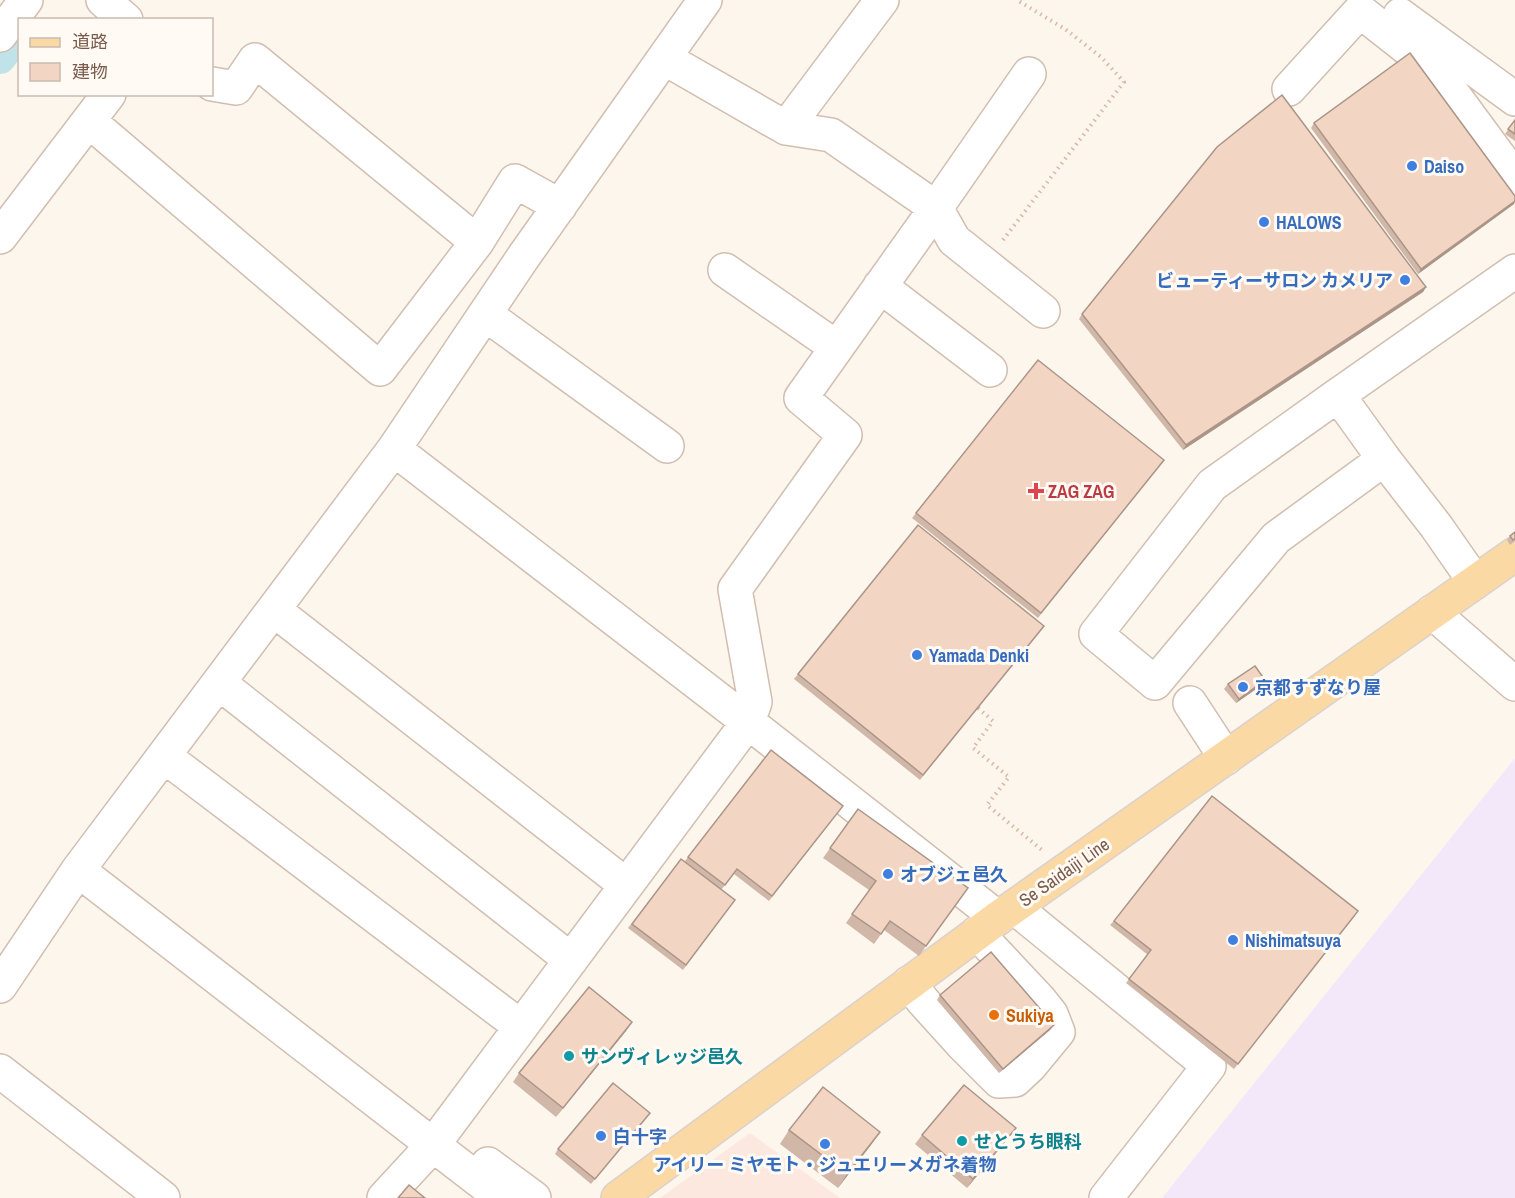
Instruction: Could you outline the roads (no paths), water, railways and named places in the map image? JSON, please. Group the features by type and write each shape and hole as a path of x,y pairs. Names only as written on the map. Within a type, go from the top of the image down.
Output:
{"main road":[{"name":"Se Saidaiji Line","path":"618,1198 996,919 1515,554"}],"street":[{"path":"0,35 26,0"},
{"path":"103,0 124,18"},
{"path":"0,986 78,870 394,449 485,314 705,0"},
{"path":"786,128 882,0"},
{"path":"1379,0 1515,99"},
{"path":"1289,89 1360,11 1430,66 1515,178"},
{"path":"664,58 786,128 831,135 936,208 954,240 1043,311"},
{"path":"213,84 236,88 255,60 477,242"},
{"path":"440,1151 521,1027 748,722 755,702 735,589 845,435 801,398 1029,74"},
{"path":"0,237 108,96"},
{"path":"89,121 380,369 477,242 515,181 560,206"},
{"path":"725,270 837,347"},
{"path":"1384,459 1276,538 1155,683 1096,634 1212,485 1515,271"},
{"path":"880,286 990,370"},
{"path":"485,314 667,446"},
{"path":"1338,395 1475,582"},
{"path":"394,449 748,722 996,919 1209,1066 1106,1198"},
{"path":"274,610 626,885"},
{"path":"1432,612 1515,684"},
{"path":"219,683 570,960"},
{"path":"1190,703 1226,758"},
{"path":"164,756 521,1027"},
{"path":"78,870 502,1198"},
{"path":"909,983 961,1043 999,1081 1015,1080 1030,1066 1058,1032 1051,1014 1039,999 996,919"},
{"path":"0,1071 163,1198"},
{"path":"384,1198 440,1151 458,1142 534,1198"}],"waterway":[{"path":"0,58 18,35"}],"place":[{"name":"Daiso","path":"1412,166"},
{"name":"HALOWS","path":"1264,222"},
{"name":"ビューティーサロン カメリア","path":"1405,280"},
{"name":"ZAG ZAG","path":"1036,491"},
{"name":"Yamada Denki","path":"917,655"},
{"name":"京都すずなり屋","path":"1243,687"},
{"name":"オブジェ邑久","path":"888,874"},
{"name":"Nishimatsuya","path":"1233,940"},
{"name":"Sukiya","path":"994,1015"},
{"name":"サンヴィレッジ邑久","path":"569,1056"},
{"name":"白十字","path":"601,1136"},
{"name":"せとうち眼科","path":"962,1141"},
{"name":"アイリー ミヤモト・ジュエリーメガネ着物","path":"825,1144"}]}
